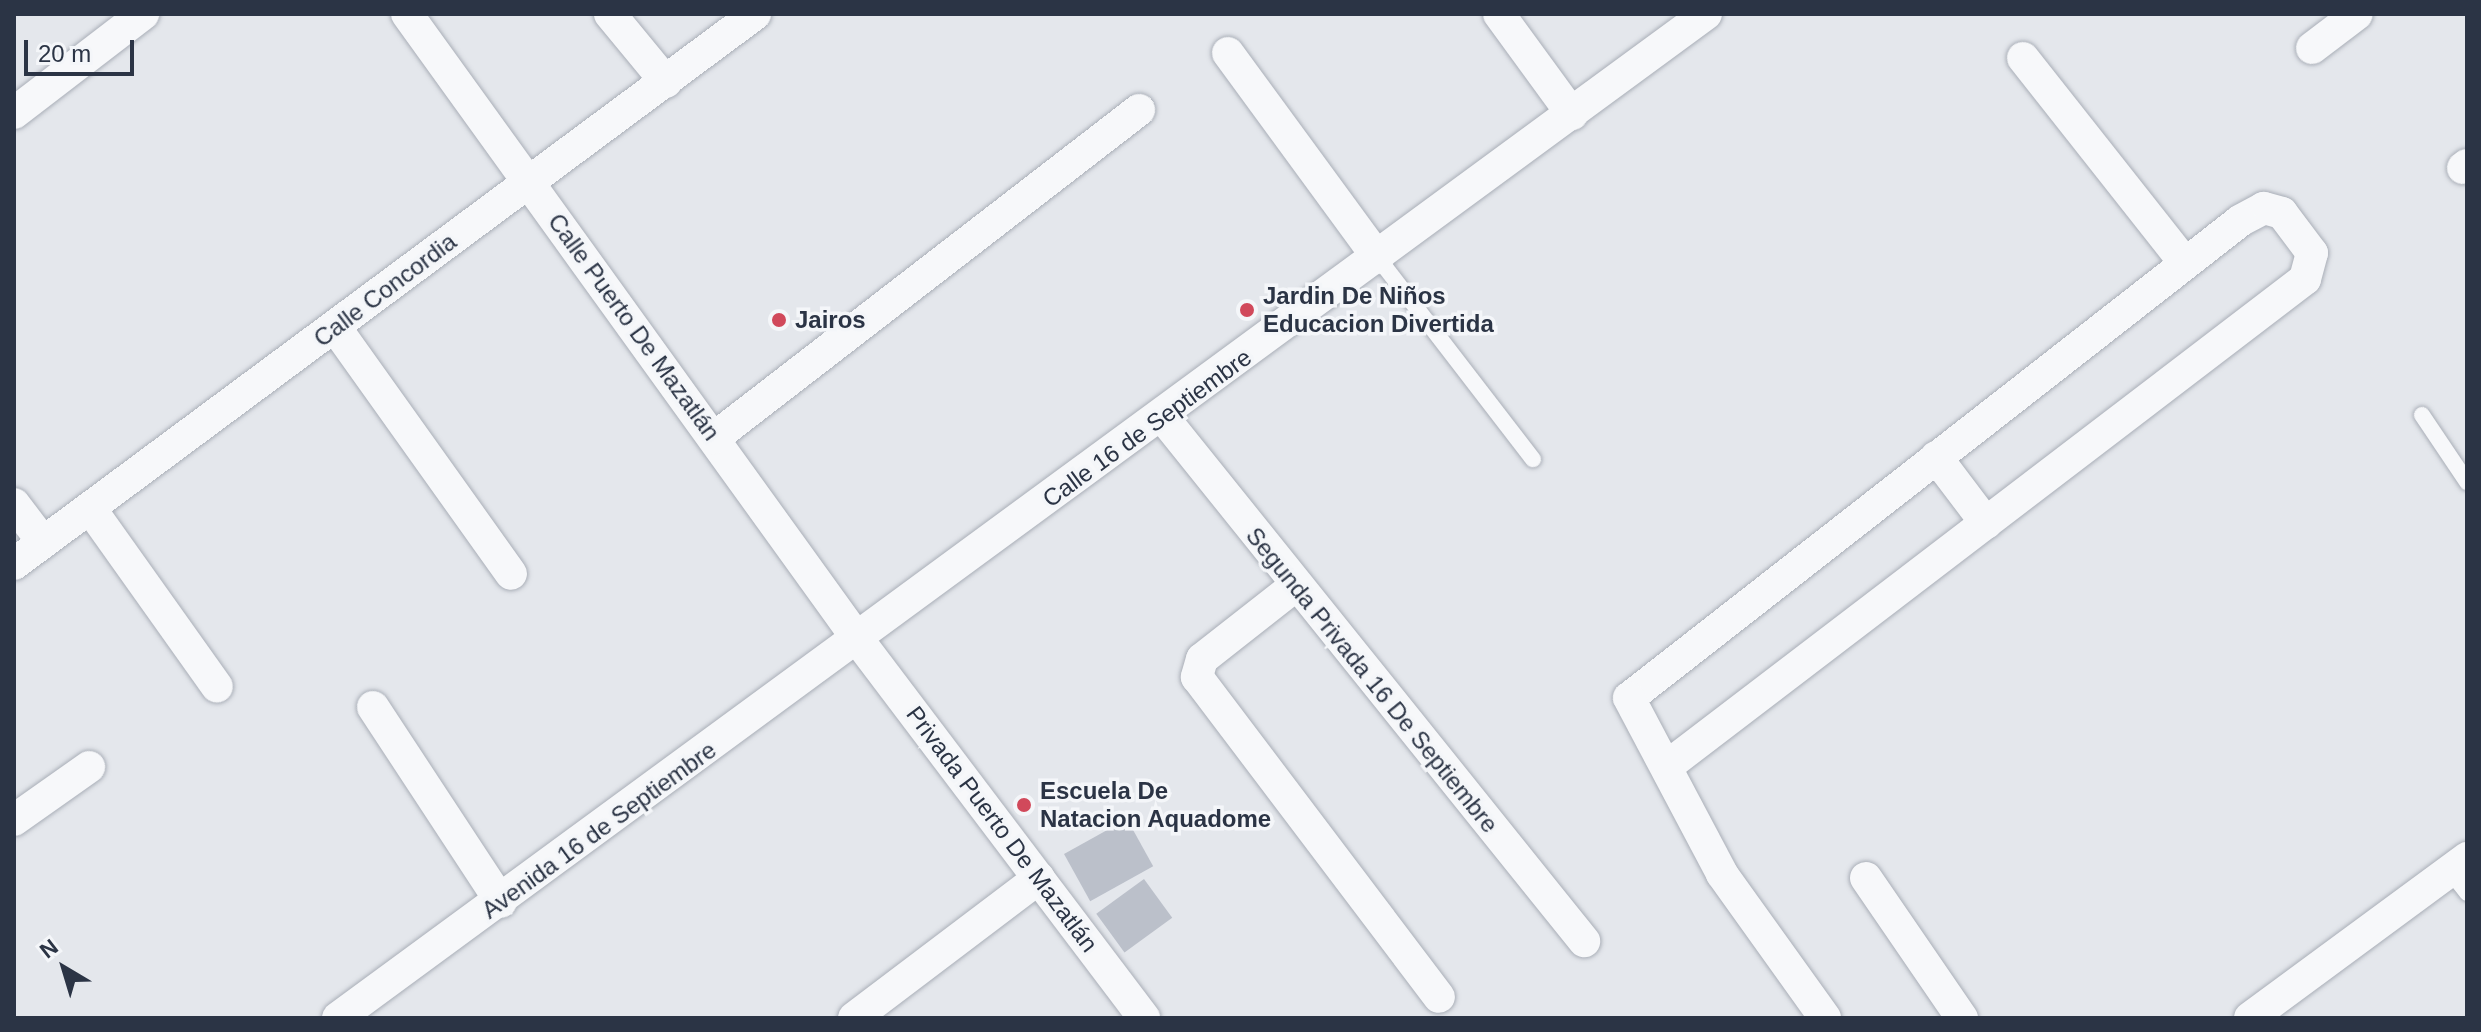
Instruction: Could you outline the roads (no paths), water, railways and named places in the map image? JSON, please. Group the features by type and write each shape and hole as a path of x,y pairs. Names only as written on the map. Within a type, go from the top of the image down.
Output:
{"street":[{"path":"14,113 143,14"},
{"name":"Calle Puerto De Mazatlán","path":"407,14 859,641"},
{"path":"610,14 666,82"},
{"name":"Calle Concordia","path":"14,564 755,14"},
{"path":"1499,14 1572,114"},
{"name":"Calle 16 de Septiembre","path":"859,641 1706,14"},
{"path":"2312,48 2357,14"},
{"path":"1228,53 1378,258"},
{"path":"2023,58 2185,263"},
{"path":"714,438 1139,110"},
{"path":"1670,764 2305,279 2312,253 2282,213 2264,208 2185,263 1632,693 1630,711 1670,764 1722,874 1825,1018"},
{"path":"335,327 511,574"},
{"name":"Segunda Privada 16 De Septiembre","path":"1162,416 1295,586 1584,941"},
{"path":"1936,457 1986,523"},
{"path":"14,504 43,542"},
{"path":"90,508 217,687"},
{"path":"1295,586 1202,659 1197,677 1439,997"},
{"name":"Privada Puerto De Mazatlán","path":"859,641 1144,1018"},
{"name":"Avenida 16 de Septiembre","path":"338,1018 859,641"},
{"path":"373,707 501,902"},
{"path":"14,820 89,767"},
{"path":"2250,1018 2461,874"},
{"path":"854,1018 1039,878"},
{"path":"1866,878 1962,1018"}],"lane":[{"path":"1378,258 1533,459"},
{"path":"2422,415 2467,482"}],"place":[{"name":"Jardin De Niños Educacion Divertida","path":"1247,310"},
{"name":"Jairos","path":"779,320"},
{"name":"Escuela De Natacion Aquadome","path":"1024,805"}]}
